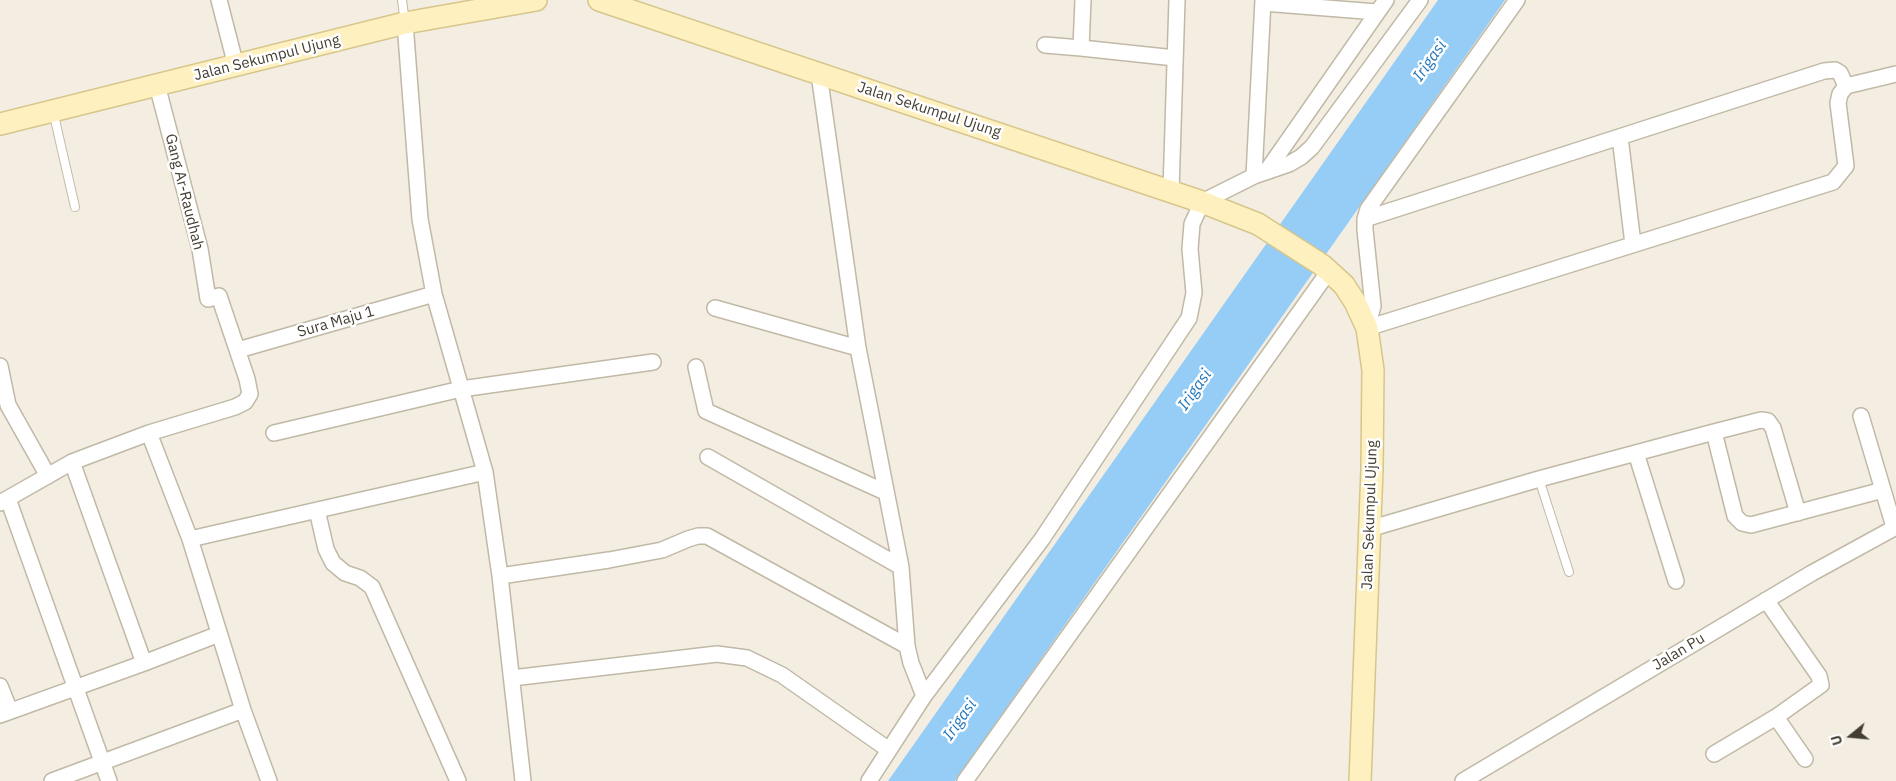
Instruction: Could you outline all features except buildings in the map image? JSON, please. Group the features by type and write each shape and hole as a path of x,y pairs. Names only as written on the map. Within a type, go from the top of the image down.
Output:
{"main road":[{"name":"Jalan Sekumpul Ujung","path":"0,124 405,23 536,0"},
{"name":"Jalan Sekumpul Ujung","path":"598,0 632,5 819,74 1202,202 1258,224 1326,268 1344,285 1366,325 1373,370 1372,469 1360,781"}],"street":[{"path":"218,0 236,66"},
{"path":"1082,48 1083,0"},
{"path":"1171,191 1177,0"},
{"path":"869,781 924,696 1042,539 1189,318 1194,293 1190,249 1192,224 1202,202 1301,157 1312,147 1420,0"},
{"path":"1366,325 1373,306 1365,219 1368,209 1517,0"},
{"path":"1260,174 1263,1 1382,6"},
{"path":"1260,174 1382,6"},
{"path":"405,23 420,219 434,294 485,472 500,576 523,781"},
{"path":"1045,45 1175,58"},
{"path":"1365,219 1824,71 1835,70 1840,73 1846,86"},
{"path":"819,74 858,348 901,567 906,646 924,696"},
{"path":"1366,325 1833,182 1846,166 1838,103 1840,94 1846,86 1896,74"},
{"name":"Gang Ar-Raudhah","path":"157,86 200,250 208,299 219,296 238,350"},
{"path":"1620,137 1633,244"},
{"path":"965,781 1326,268"},
{"name":"Sura Maju 1","path":"238,350 434,294"},
{"path":"715,308 858,348"},
{"path":"109,781 4,501 72,462 149,433 235,407 245,402 250,394 238,350"},
{"path":"274,433 461,389 653,362"},
{"path":"0,366 4,408 48,476"},
{"path":"696,367 706,411 885,492"},
{"path":"1861,416 1895,527"},
{"path":"1369,529 1540,479 1761,420 1768,421 1773,428 1798,513"},
{"path":"1714,432 1735,516 1742,523 1751,526 1883,490"},
{"path":"149,433 190,539 265,780"},
{"path":"1636,453 1676,581"},
{"path":"708,457 901,567"},
{"path":"72,462 144,663"},
{"path":"190,539 485,472"},
{"path":"317,510 326,549 333,563 345,573 360,578 372,587 458,781"},
{"name":"Jalan Pu","path":"1463,781 1766,600 1895,527"},
{"path":"500,576 618,559 662,550 688,538 707,536 906,646"},
{"path":"1714,754 1776,717 1821,685 1819,676 1766,600"},
{"path":"0,686 5,713 219,634"},
{"path":"512,678 717,654 747,658 782,675 889,750"},
{"path":"52,781 243,710"},
{"path":"1776,717 1805,759"}],"lane":[{"path":"402,0 405,23"},
{"path":"53,111 75,207"},
{"path":"1540,479 1569,572"}],"water":[{"name":"Irigasi","path":"1438,0 1505,0 955,781 888,781"}]}
